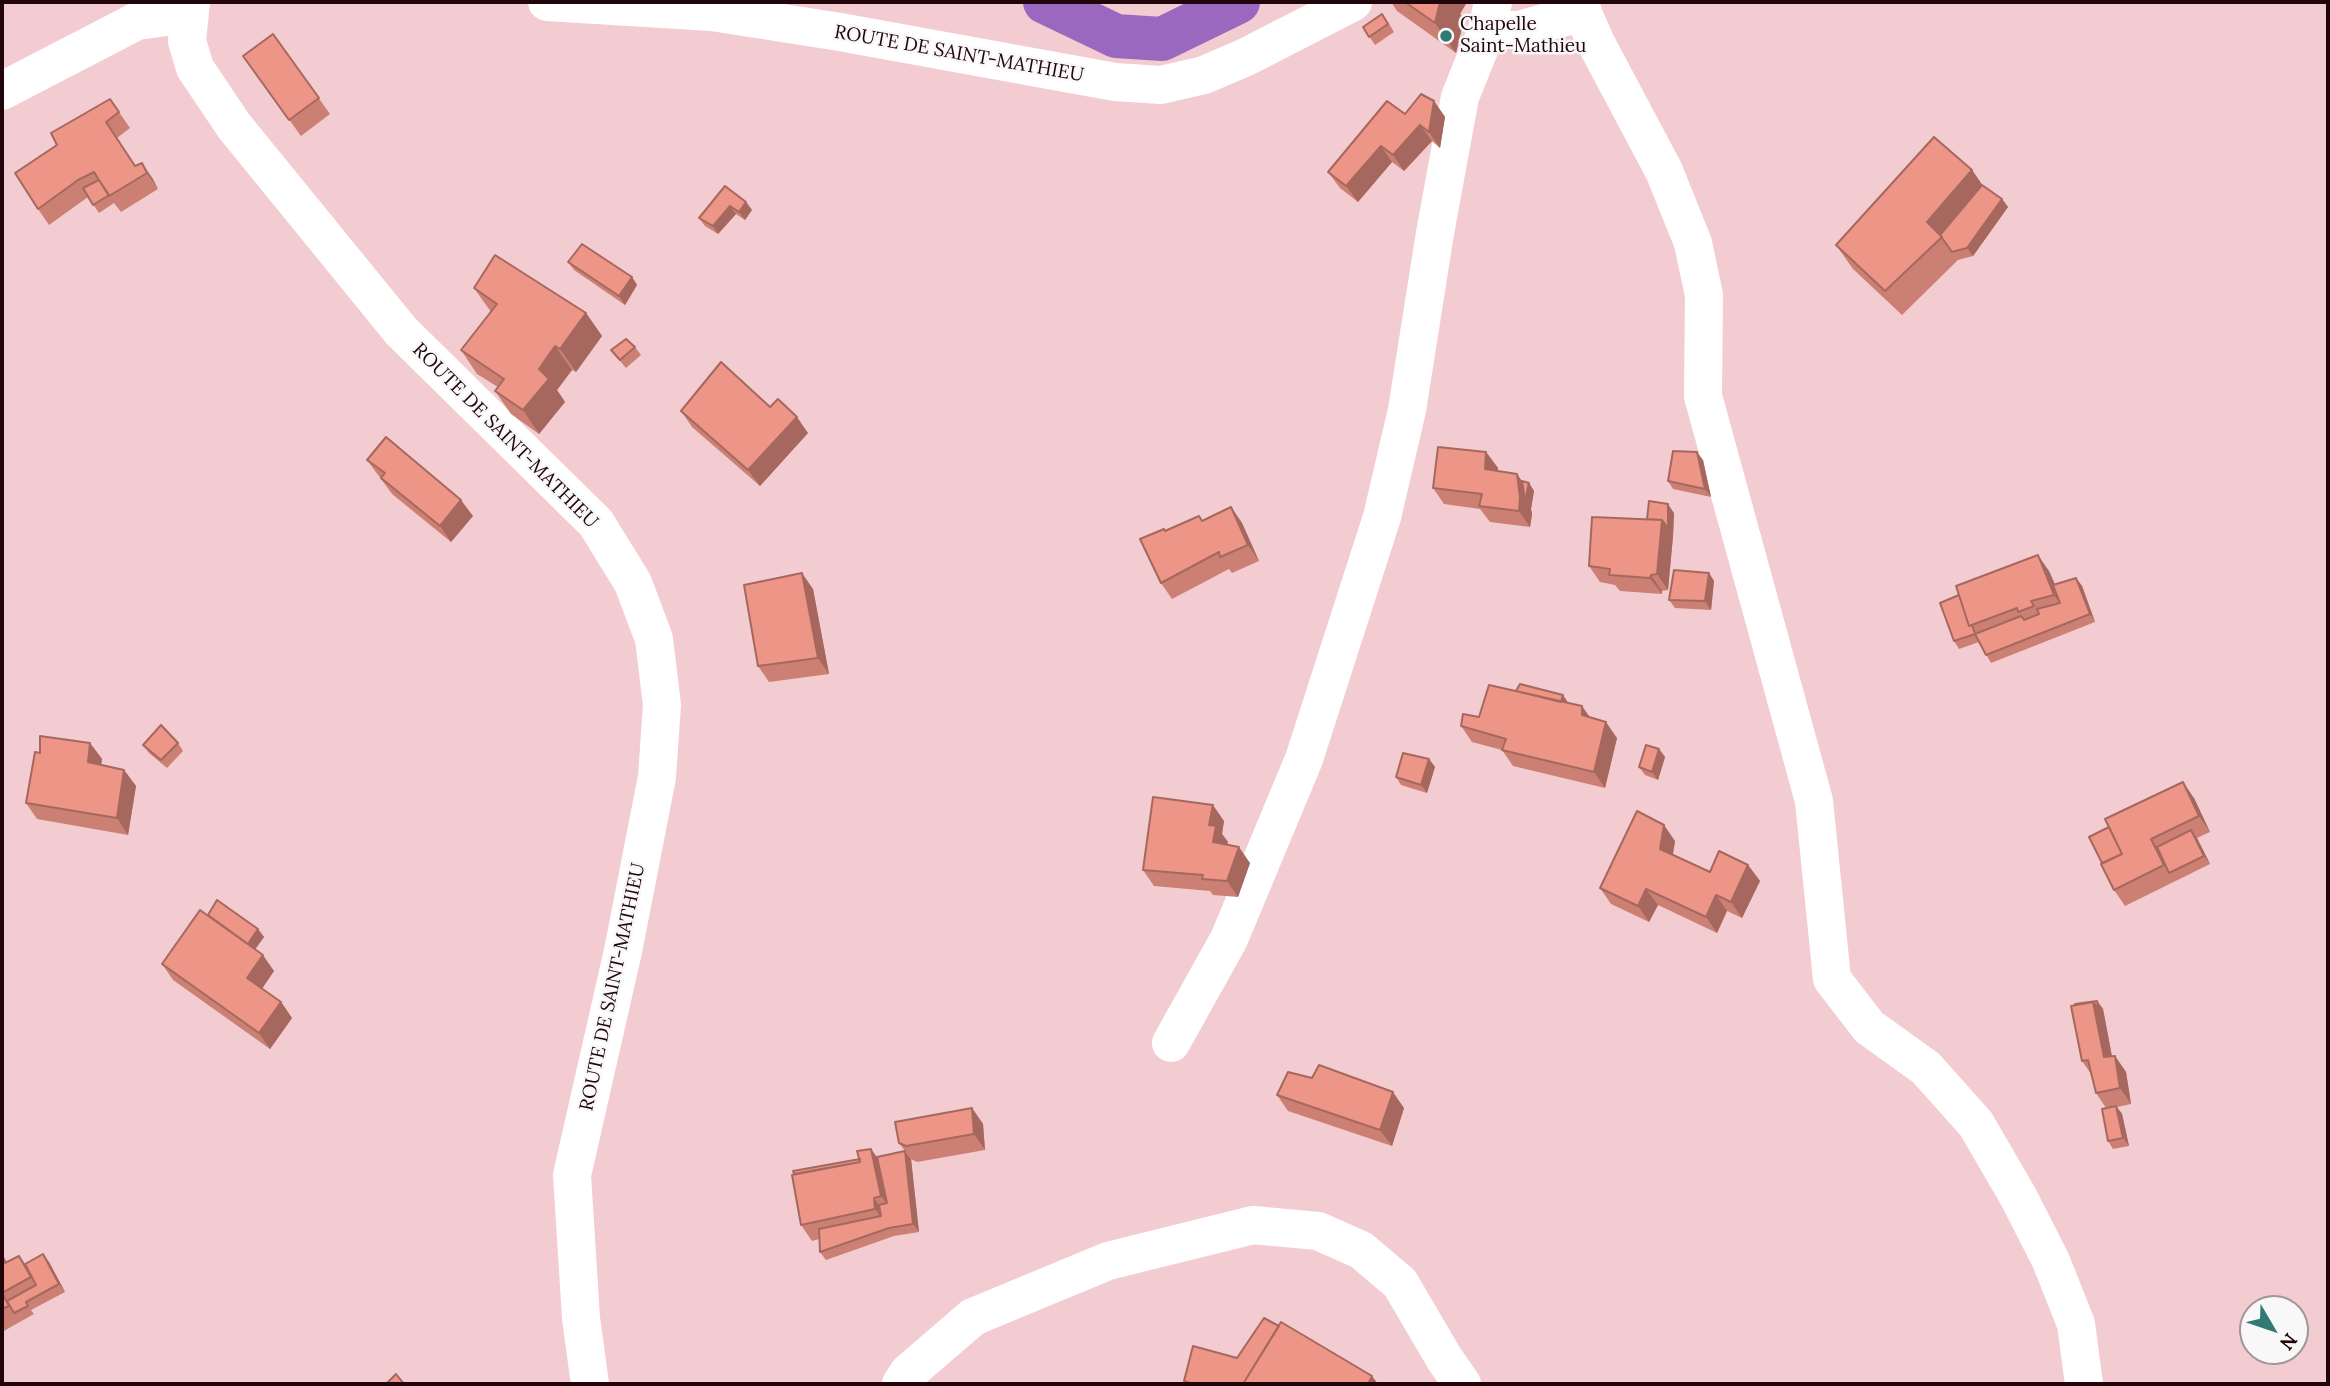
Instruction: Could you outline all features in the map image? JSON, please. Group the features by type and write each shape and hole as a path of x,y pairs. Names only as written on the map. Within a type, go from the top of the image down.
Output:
{"street":[{"name":"ROUTE DE SAINT-MATHIEU","path":"547,2 712,12 841,32 1115,82 1161,85 1204,75 1246,58 1353,2"},
{"path":"1171,1043 1229,939 1304,759 1382,517 1406,410 1460,97 1490,16 1518,30 1581,7 1596,43 1664,171 1693,243 1704,295 1703,396 1815,801 1832,979 1869,1027 1926,1068 1976,1124 2019,1198 2051,1261 2076,1324 2084,1384"},
{"name":"ROUTE DE SAINT-MATHIEU","path":"190,8 187,41 195,68 234,125 401,331 596,523 633,583 654,639 662,705 657,778 623,951 572,1175 581,1318 590,1384"},
{"path":"2,90 137,21 190,8"},
{"path":"901,1384 908,1373 973,1317 1108,1261 1253,1225 1318,1231 1361,1251 1400,1283 1462,1384"}],"building":[{"path":"1405,2 1440,2 1435,23"},
{"path":"1382,14 1388,24 1369,37 1363,27"},
{"path":"273,34 319,98 289,120 243,56"},
{"path":"1421,94 1434,101 1429,132 1420,125 1393,155 1381,146 1346,186 1328,172 1387,101 1405,114"},
{"path":"110,99 119,112 106,122 135,166 142,163 147,173 109,196 94,172 78,180 38,209 15,173 57,145 51,133"},
{"path":"1934,137 1972,170 1927,222 1942,237 1885,291 1836,245"},
{"path":"99,180 109,195 93,205 83,188"},
{"path":"1982,185 2002,199 1967,248 1952,252 1940,235"},
{"path":"725,186 746,202 739,212 730,206 713,226 699,218"},
{"path":"582,244 632,277 619,296 568,262"},
{"path":"495,255 586,313 560,349 555,346 539,369 549,379 523,410 495,391 504,379 461,350 497,304 474,288"},
{"path":"626,339 635,347 620,360 611,350"},
{"path":"721,362 770,407 778,399 797,417 748,470 681,411"},
{"path":"386,437 461,500 440,526 381,478 385,473 367,460"},
{"path":"1438,447 1486,452 1485,469 1517,474 1519,511 1479,506 1482,494 1433,488"},
{"path":"1673,451 1697,452 1705,489 1668,481"},
{"path":"1522,481 1529,483 1525,501"},
{"path":"1649,501 1668,504 1668,528 1662,520 1647,519"},
{"path":"1231,507 1248,545 1220,557 1219,552 1161,583 1140,539 1199,516 1202,521"},
{"path":"1592,517 1662,520 1657,574 1651,575 1650,578 1609,575 1610,569 1589,566"},
{"path":"2038,555 2054,595 2031,601 2034,606 2018,612 2017,608 1969,626 1956,586"},
{"path":"1674,570 1709,573 1705,601 1669,600"},
{"path":"802,573 818,658 758,666 744,585"},
{"path":"2076,578 2090,614 1986,655 1975,634 2021,616 2024,620 2039,614 2037,609 2060,603 2053,585"},
{"path":"1959,595 1969,626 1972,625 1975,634 1954,641 1940,603"},
{"path":"1520,684 1563,695 1561,702 1516,691"},
{"path":"1489,685 1582,706 1582,715 1606,722 1594,772 1502,750 1506,739 1461,726 1463,714 1479,717"},
{"path":"161,725 178,743 161,760 143,745"},
{"path":"40,736 90,743 88,762 124,770 117,818 26,803 35,752 40,753"},
{"path":"1646,745 1659,749 1652,772 1639,767"},
{"path":"1403,753 1429,759 1421,785 1396,777"},
{"path":"2183,782 2199,816 2151,839 2164,865 2114,890 2101,864 2122,854 2105,819"},
{"path":"1153,797 1213,805 1209,825 1216,826 1213,842 1239,847 1227,881 1202,879 1203,875 1143,870"},
{"path":"1637,811 1664,825 1660,849 1710,872 1719,851 1748,865 1731,902 1716,895 1706,917 1646,889 1638,906 1600,888"},
{"path":"2109,827 2122,854 2102,863 2089,837"},
{"path":"2191,830 2204,856 2169,873 2157,847"},
{"path":"217,900 258,929 248,944 208,915"},
{"path":"200,910 263,955 247,978 281,1002 259,1033 162,964"},
{"path":"2097,1001 2099,1009 2093,1002 2075,1005 2075,1004"},
{"path":"2093,1002 2104,1057 2115,1056 2120,1088 2096,1093 2088,1060 2082,1061 2071,1006"},
{"path":"1319,1065 1393,1092 1380,1130 1277,1095 1288,1072 1312,1078"},
{"path":"2116,1106 2123,1138 2108,1141 2102,1109"},
{"path":"972,1108 974,1134 906,1146 899,1143 895,1122"},
{"path":"871,1149 881,1196 874,1198 875,1209 801,1225 792,1175 860,1162 857,1151"},
{"path":"905,1151 913,1224 889,1228 820,1252 819,1229 881,1216 879,1205 887,1203 877,1157"},
{"path":"860,1159 860,1162 794,1174 793,1171"},
{"path":"43,1254 59,1284 26,1302 28,1306 14,1313 7,1301 36,1285 25,1264"},
{"path":"19,1256 31,1277 2,1293 2,1258 5,1263"},
{"path":"2,1293 9,1306 2,1309"},
{"path":"1264,1318 1279,1326 1243,1384 1193,1384 1184,1381 1193,1346 1237,1358"},
{"path":"1281,1322 1372,1376 1368,1384 1243,1384"},
{"path":"396,1374 404,1384 386,1384"}],"waterway":[{"path":"1045,2 1116,36 1162,39 1238,2"}],"place":[{"name":"Chapelle Saint-Mathieu","path":"1446,36"}]}
